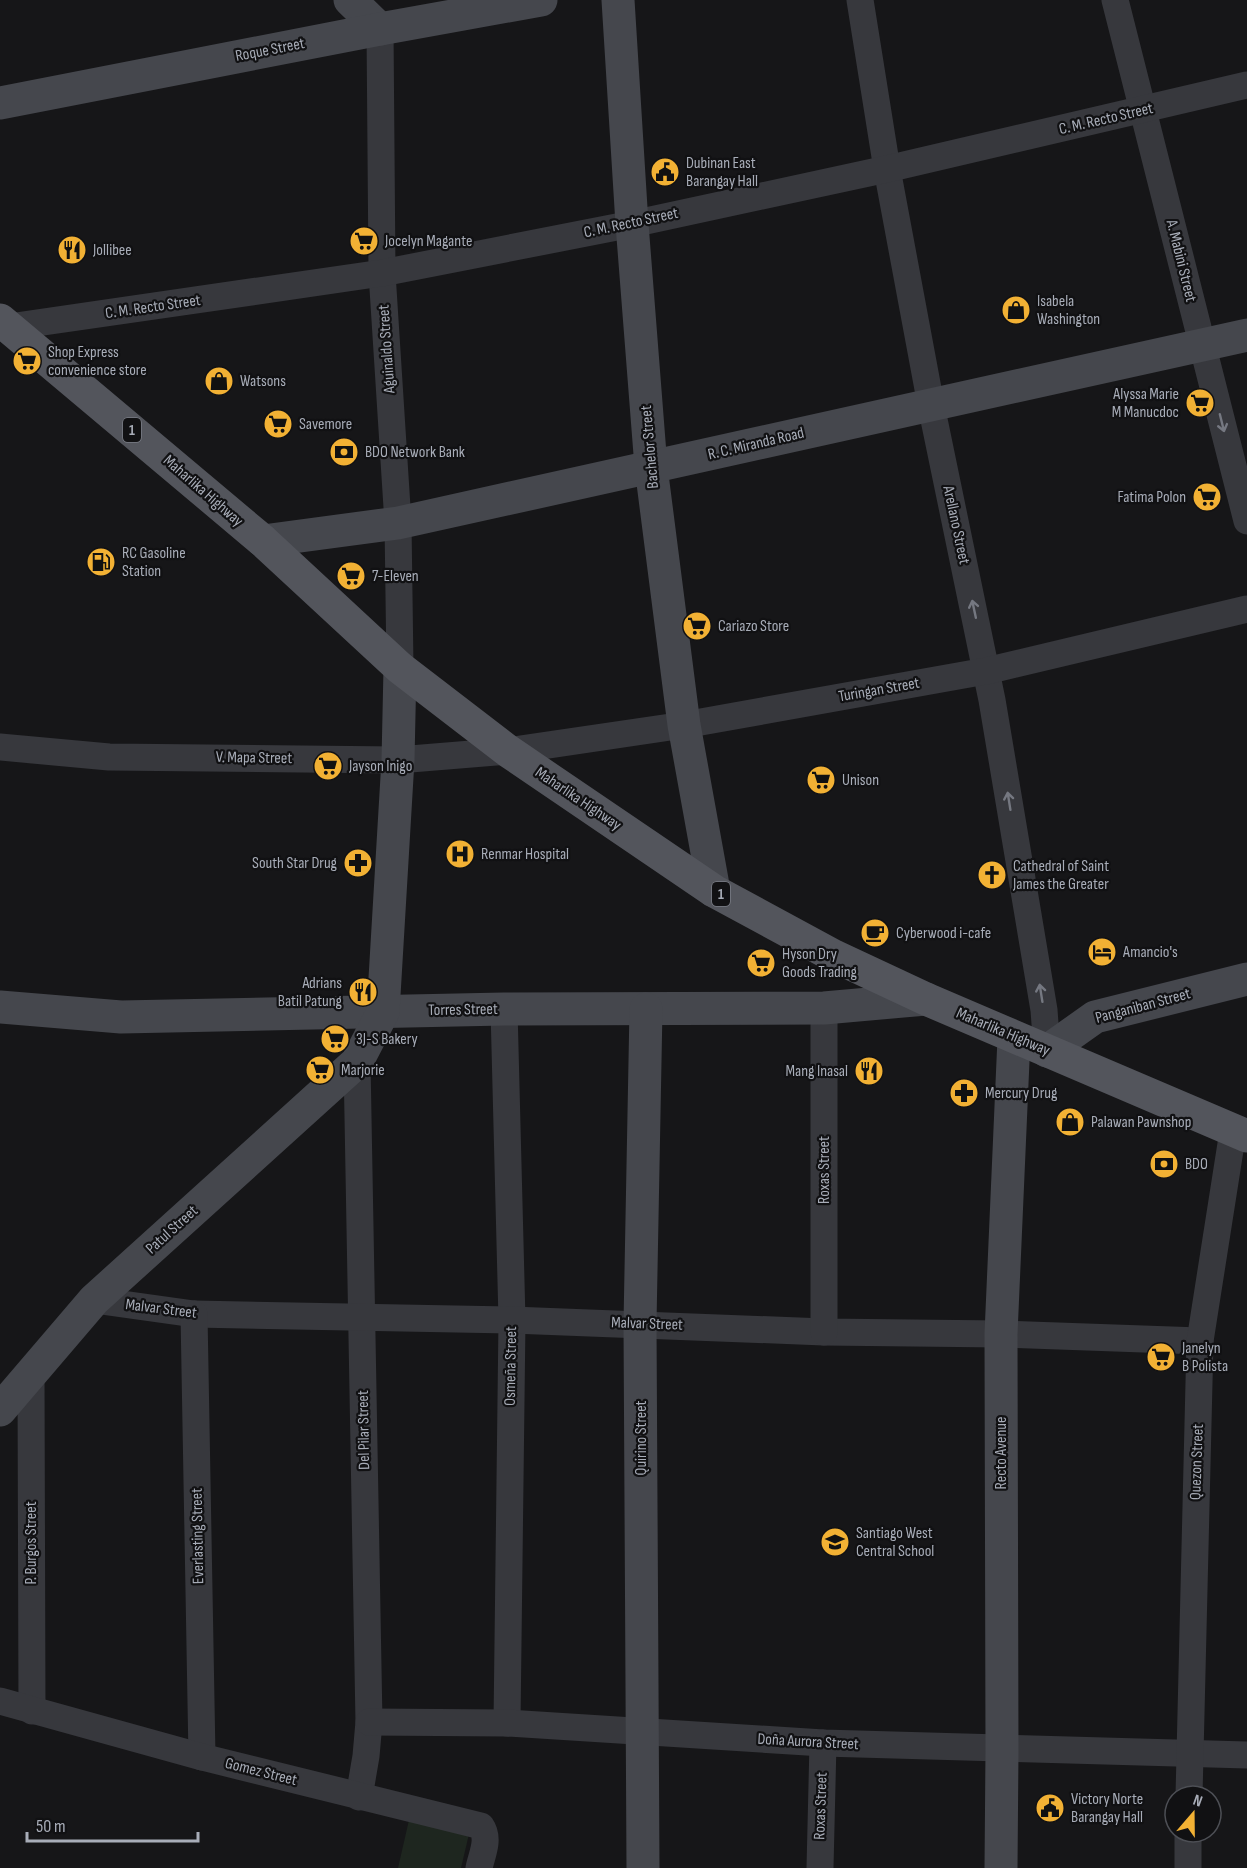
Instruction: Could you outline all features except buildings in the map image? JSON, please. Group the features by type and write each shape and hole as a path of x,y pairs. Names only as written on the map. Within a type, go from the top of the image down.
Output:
{"main road":[{"name":"Maharlika Highway","path":"4,324 263,542 400,668 508,751 714,891 834,956 926,999 1240,1133"}],"street":[{"path":"350,0 380,29"},
{"name":"Roque Street","path":"0,103 541,0"},
{"name":"Bachelor Street","path":"618,0 632,224 651,467 684,725 714,891"},
{"name":"Arellano Street","path":"860,0 887,169 931,405 986,670 1042,998 1047,1051"},
{"name":"A. Mabini Street","path":"1115,0 1247,521"},
{"name":"Aguinaldo Street","path":"380,29 382,273 398,524 400,668"},
{"name":"C. M. Recto Street","path":"4,324 382,273 632,224 887,169 1247,85"},
{"name":"R. C. Miranda Road","path":"263,542 398,524 1247,335"},
{"name":"Turingan Street","path":"508,751 684,725 986,670 1247,609"},
{"path":"357,1062 383,1012 398,760 400,668"},
{"name":"V. Mapa Street","path":"0,747 109,757 398,760 508,751"},
{"name":"Panganiban Street","path":"1047,1051 1095,1017 1247,979"},
{"name":"Torres Street","path":"0,1007 121,1017 504,1009 825,1008 926,999"},
{"name":"Roxas Street","path":"824,1332 825,1008"},
{"name":"Osmeña Street","path":"504,1009 512,1320 507,1723"},
{"name":"Quirino Street","path":"643,1868 640,1323 646,1009"},
{"name":"Recto Avenue","path":"1001,1868 1001,1334 1014,1038"},
{"name":"Patul Street","path":"0,1410 94,1300 357,1062"},
{"name":"Del Pilar Street","path":"357,1062 369,1722 359,1797"},
{"name":"Quezon Street","path":"1189,1784 1200,1341 1240,1133"},
{"name":"Malvar Street","path":"94,1300 194,1314 640,1323 824,1332 1001,1334 1200,1341"},
{"name":"Everlasting Street","path":"194,1314 202,1757"},
{"name":"P. Burgos Street","path":"31,1376 32,1711"},
{"name":"Gomez Street","path":"0,1701 202,1757 481,1827 486,1833 486,1842 479,1868"},
{"name":"Doña Aurora Street","path":"369,1722 507,1723 823,1743 1002,1750 1247,1755"},
{"name":"Roxas Street","path":"820,1868 823,1743"},
{"path":"1188,1844 1188,1868"}],"shaded area":[{"path":"409,1820 469,1834 461,1868 398,1868"}],"place":[{"name":"Dubinan East Barangay Hall","path":"665,172"},
{"name":"Jocelyn Magante","path":"364,241"},
{"name":"Jollibee","path":"72,250"},
{"name":"Isabela Washington","path":"1016,310"},
{"name":"Shop Express convenience store","path":"27,361"},
{"name":"Watsons","path":"219,381"},
{"name":"Alyssa Marie M Manucdoc","path":"1200,403"},
{"name":"Savemore","path":"278,424"},
{"name":"BDO Network Bank","path":"344,452"},
{"name":"Fatima Polon","path":"1207,497"},
{"name":"RC Gasoline Station","path":"101,562"},
{"name":"7-Eleven","path":"351,576"},
{"name":"Cariazo Store","path":"697,626"},
{"name":"Jayson Inigo","path":"328,766"},
{"name":"Unison","path":"821,780"},
{"name":"Renmar Hospital","path":"460,854"},
{"name":"South Star Drug","path":"358,863"},
{"name":"Cathedral of Saint James the Greater","path":"992,875"},
{"name":"Cyberwood i-cafe","path":"875,933"},
{"name":"Amancio's","path":"1102,952"},
{"name":"Hyson Dry Goods Trading","path":"761,963"},
{"name":"Adrians Batil Patung","path":"363,992"},
{"name":"3J-S Bakery","path":"335,1039"},
{"name":"Marjorie","path":"320,1070"},
{"name":"Mang Inasal","path":"869,1071"},
{"name":"Mercury Drug","path":"964,1093"},
{"name":"Palawan Pawnshop","path":"1070,1122"},
{"name":"BDO","path":"1164,1164"},
{"name":"Janelyn B Polista","path":"1161,1357"},
{"name":"Santiago West Central School","path":"835,1542"},
{"name":"Victory Norte Barangay Hall","path":"1050,1808"}]}
